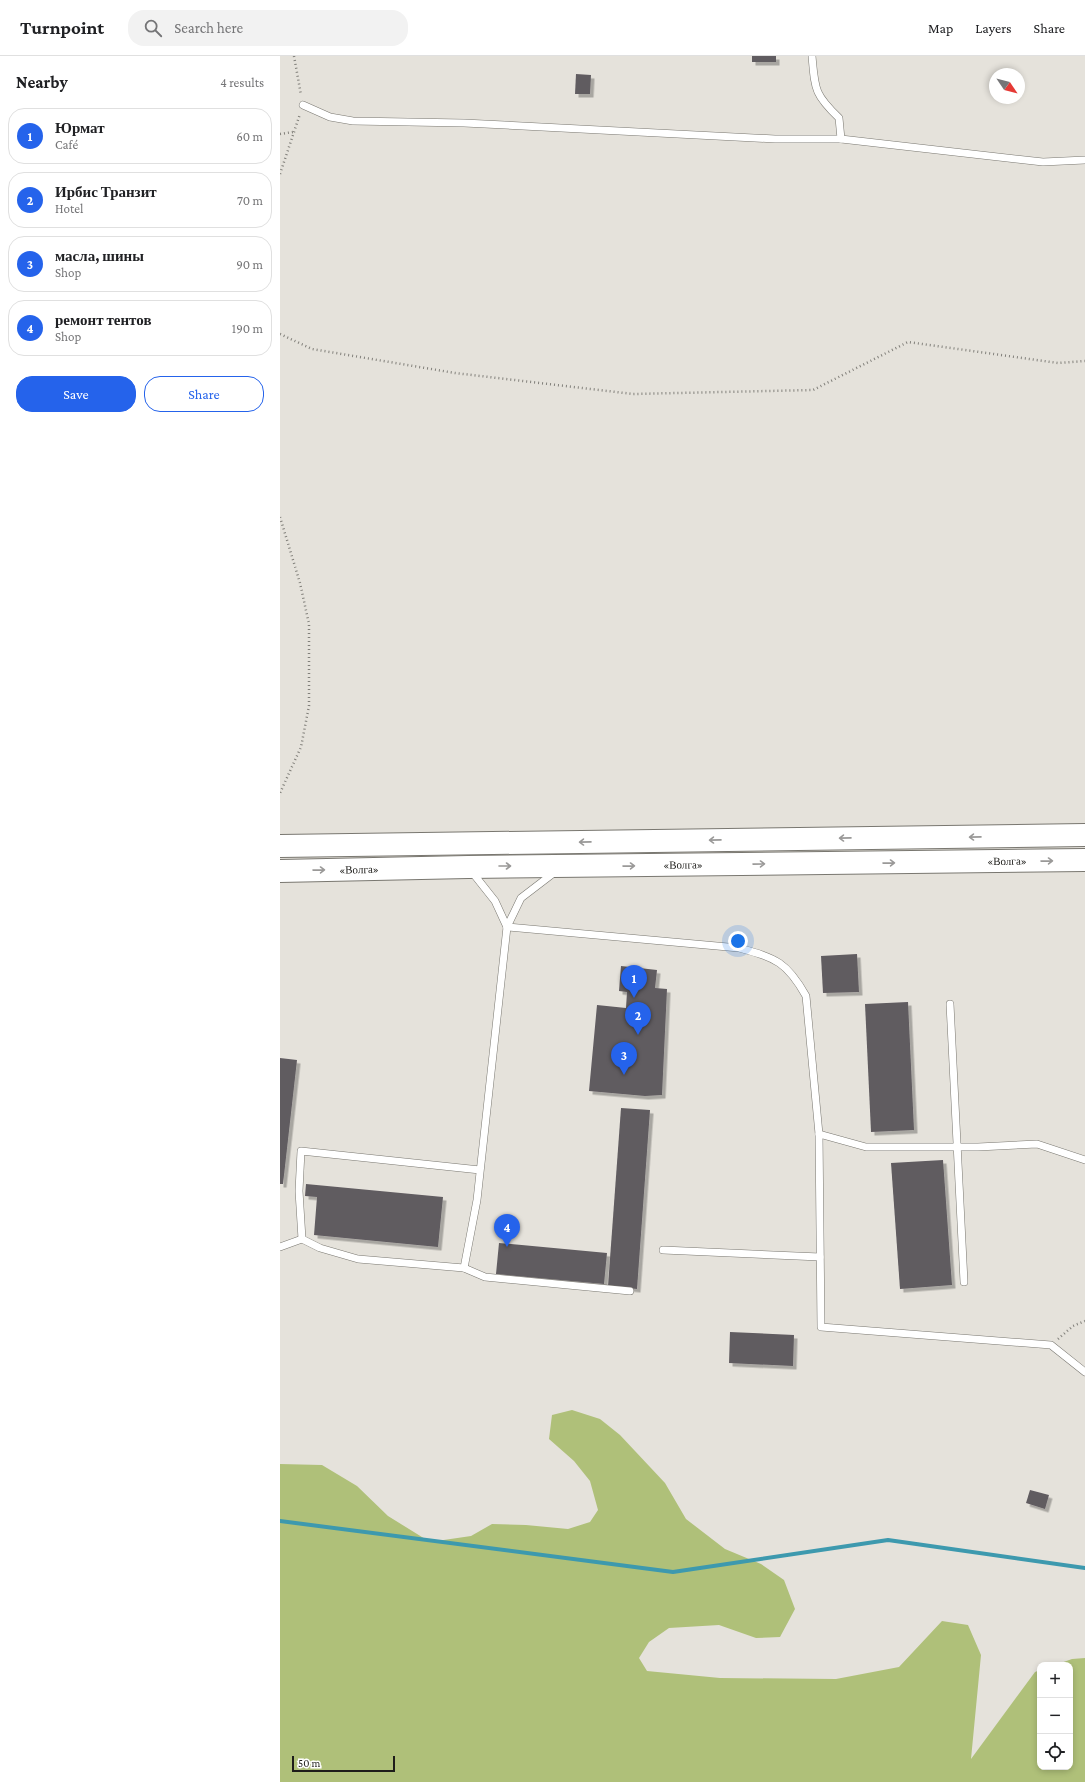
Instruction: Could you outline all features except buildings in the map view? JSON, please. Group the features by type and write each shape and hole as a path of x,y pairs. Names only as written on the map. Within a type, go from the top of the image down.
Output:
{"highway":[{"path":"280,846 1085,835"},
{"name":"«Волга»","path":"280,871 468,866 1085,860"}],"lane":[{"path":"812,56 815,87 823,103 838,118 840,140"},
{"path":"303,105 330,117 353,121 464,123 775,139 840,140 1043,162 1085,160"},
{"path":"468,866 495,901 507,926"},
{"path":"464,1268 477,1200 507,926 521,898 562,866"},
{"path":"507,926 739,948 768,956 784,966 796,978 806,996 818,1134 821,1327 1051,1345 1085,1372"},
{"path":"950,1004 964,1282"},
{"path":"818,1134 866,1147 958,1147 1037,1144 1085,1160"},
{"path":"302,1239 299,1191 301,1151 480,1170"},
{"path":"280,1247 302,1239 320,1248 358,1259 464,1268 485,1277 630,1291"},
{"path":"664,1250 820,1257"}],"path":[{"path":"280,174 303,105 294,56"},
{"path":"280,134 294,132"},
{"path":"280,334 312,349 456,373 633,394 813,390 908,342 1058,363 1085,361"},
{"path":"280,517 300,583 309,624 309,706 301,747 280,793"},
{"path":"1051,1345 1073,1326 1085,1321"}],"green space":[{"path":"572,1410 600,1419 620,1435 665,1483 686,1519 725,1549 761,1564 784,1580 795,1609 780,1637 756,1638 719,1625 669,1628 649,1642 639,1658 647,1671 720,1678 836,1679 899,1667 942,1621 968,1625 981,1655 971,1759 1037,1671 1037,1770 1073,1770 1073,1662 1064,1662 1072,1659 1085,1658 1085,1782 280,1782 280,1464 322,1465 357,1486 388,1516 430,1542 471,1536 492,1524 526,1525 568,1529 590,1522 598,1510 590,1481 574,1461 549,1439 552,1415"}],"waterway":[{"path":"280,1521 673,1572 888,1540 1085,1568"}],"place":[{"name":"Юрмат","path":"634,998"},
{"name":"Ирбис Транзит","path":"638,1035"},
{"name":"масла, шины","path":"624,1075"},
{"name":"ремонт тентов","path":"507,1247"}]}
